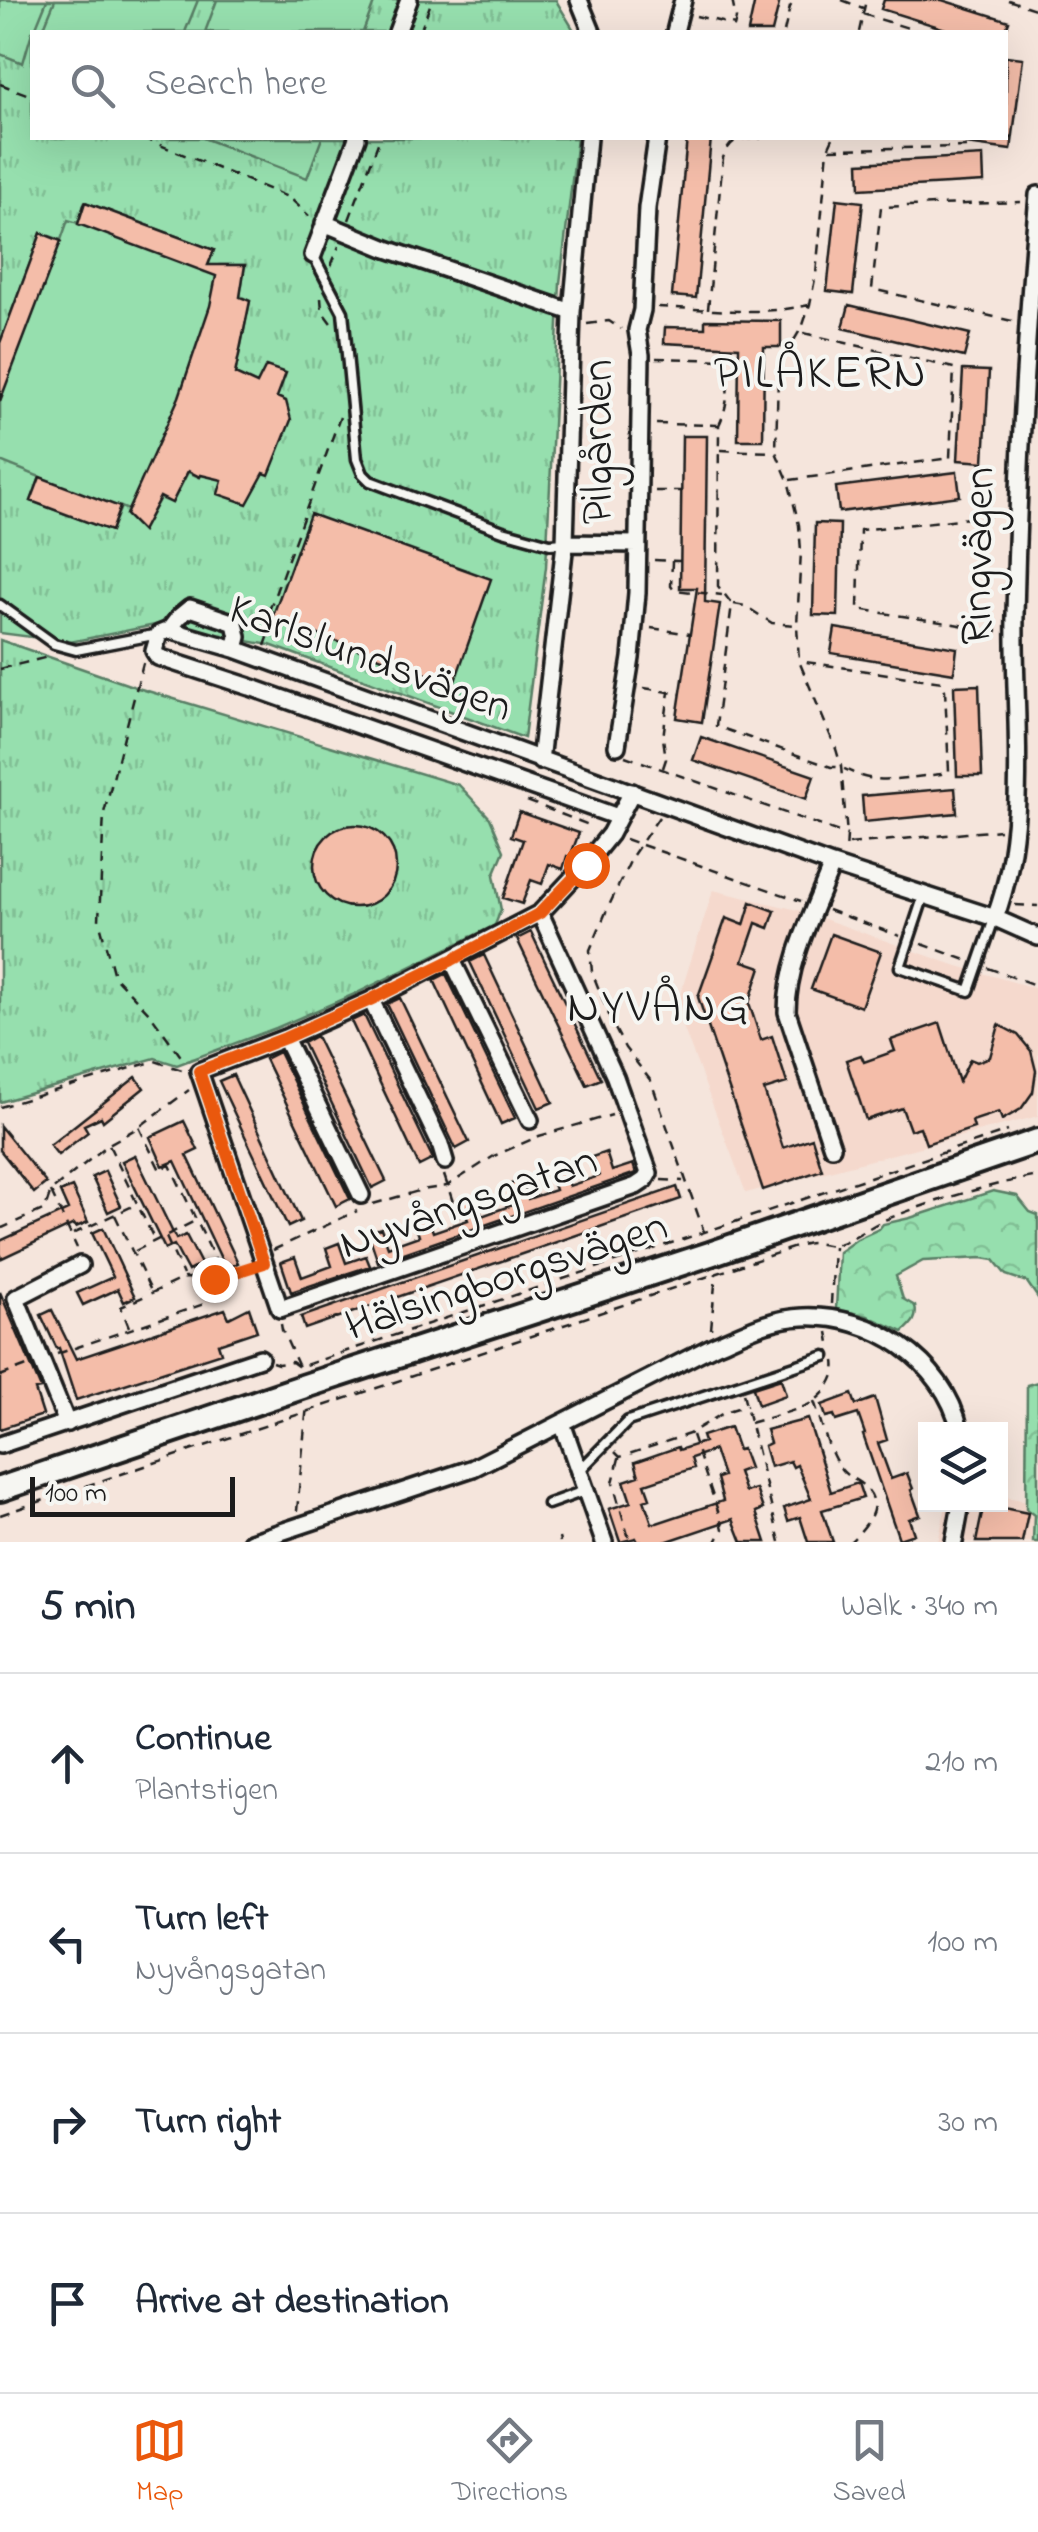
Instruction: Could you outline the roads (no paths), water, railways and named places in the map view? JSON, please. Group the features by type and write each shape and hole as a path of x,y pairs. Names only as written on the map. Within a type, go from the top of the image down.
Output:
{"main road":[{"name":"Hälsingborgsvägen","path":"0,1489 1038,1141"}],"street":[{"path":"398,30 409,0"},
{"path":"579,0 591,30"},
{"path":"313,255 356,140"},
{"path":"540,761 565,542 572,312 588,140"},
{"name":"Pilgården","path":"616,749 635,626 640,354 637,330 657,140"},
{"name":"Ringvägen","path":"998,911 1007,878 1017,787 1017,513 1038,198"},
{"path":"324,223 572,312"},
{"path":"565,542 638,552"},
{"path":"164,632 190,608 235,623 235,650"},
{"name":"Karlslundsvägen","path":"618,817 158,658 154,651 164,632 235,650 838,867 924,895 998,911 1038,937"},
{"path":"484,770 494,744"},
{"path":"361,1195 285,1038 452,960 540,913 610,834 632,792"},
{"path":"832,1147 788,1012 787,992 816,906 838,867"},
{"name":"Nyvångsgatan","path":"285,1038 199,1071 280,1309 636,1186 649,1173 628,1111 540,913"},
{"path":"452,960 530,1120"},
{"path":"370,1000 446,1161"},
{"path":"67,1423 16,1298 80,1266"},
{"path":"250,1542 473,1468 752,1328 780,1320 830,1318 877,1331 921,1362 942,1386 957,1422"},
{"path":"0,1445 260,1358"},
{"path":"562,1423 604,1542"},
{"path":"954,1542 960,1512"}],"lane":[{"path":"313,255 343,312 357,459 363,474 370,481 503,530 550,544 565,542"},
{"path":"0,605 54,644 76,650 164,632"},
{"path":"924,895 900,967 970,991 998,911"},
{"path":"580,1470 628,1421 826,1356"},
{"path":"548,1504 587,1490"}],"district":[{"name":"PILÅKERN","path":"821,375"},
{"name":"NYVÅNG","path":"659,1009"}]}
